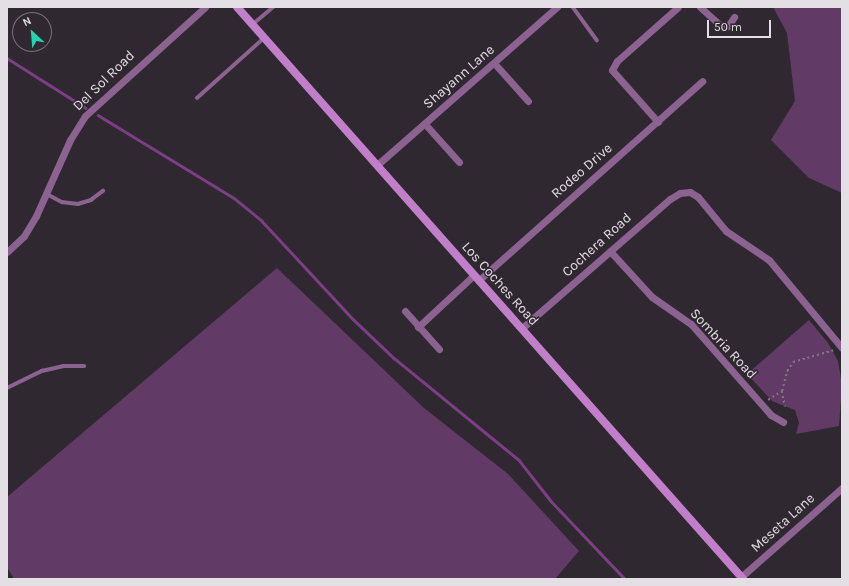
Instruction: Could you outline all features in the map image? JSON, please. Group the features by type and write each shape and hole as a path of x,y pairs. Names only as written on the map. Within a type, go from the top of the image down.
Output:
{"main road":[{"name":"Los Coches Road","path":"236,7 742,578"}],"street":[{"name":"Del Sol Road","path":"7,252 29,229 47,194 70,140 85,116 205,7"},
{"name":"Shayann Lane","path":"377,165 557,7"},
{"path":"658,122 612,70 617,61 678,7"},
{"path":"700,7 723,28 728,26 734,17"},
{"path":"494,63 528,101"},
{"name":"Rodeo Drive","path":"418,327 658,122 702,82"},
{"path":"425,124 459,162"},
{"name":"Cochera Road","path":"522,328 673,197 687,192 695,194 722,227 769,260 842,348"},
{"name":"Sombria Road","path":"610,251 655,300 690,324 771,415 783,422"},
{"path":"405,311 439,349"},
{"name":"Meseta Lane","path":"742,578 842,488"}],"lane":[{"path":"252,24 273,7"},
{"path":"573,7 597,40"},
{"path":"197,98 264,38"},
{"path":"47,194 62,202 78,204 91,200 103,191"},
{"path":"7,388 42,371 64,366 84,366"}],"path":[{"path":"785,407 781,397 782,390 787,371 794,362 834,350"},
{"path":"768,400 782,390"}],"shaded area":[{"path":"773,7 842,7 842,193 809,178 771,140 795,101 787,33"},
{"path":"277,268 424,408 508,474 579,551 555,579 14,579 7,567 7,497"},
{"path":"809,320 828,343 838,361 842,385 839,426 796,434 799,423 795,410 772,401 747,374"}],"waterway":[{"path":"7,58 86,108"},
{"path":"98,115 234,198 262,221 353,319 394,358 519,460 551,501 625,579"}]}
